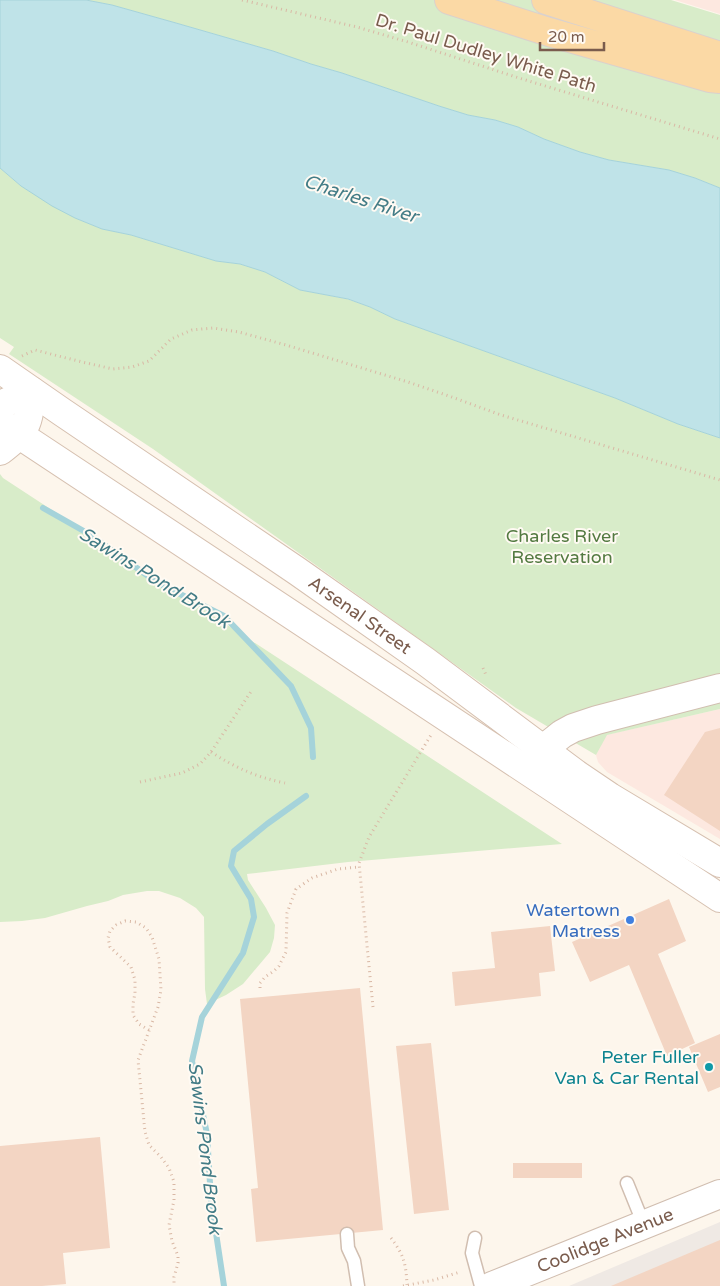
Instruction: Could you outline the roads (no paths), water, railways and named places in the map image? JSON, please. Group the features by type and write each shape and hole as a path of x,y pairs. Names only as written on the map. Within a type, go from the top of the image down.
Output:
{"main road":[{"path":"449,0 549,32 710,78 720,79"},
{"path":"546,0 720,56"},
{"name":"Arsenal Street","path":"11,362 31,391 321,588 463,689 534,760 576,774 720,863"},
{"path":"0,405 31,391"},
{"path":"6,436 23,430 27,422 31,391"},
{"name":"Arsenal Street","path":"6,436 534,760 720,898"},
{"path":"534,760 562,734 572,728 720,688"},
{"name":"Coolidge Avenue","path":"492,1286 720,1194"}],"lane":[{"path":"627,1183 644,1225"},
{"path":"347,1234 348,1248 354,1261 358,1286"},
{"path":"475,1238 472,1253 481,1286"}],"water":[{"name":"Charles River","path":"0,0 86,0 112,5 273,51 468,115 518,127 580,152 609,160 669,170 720,188 720,438 395,319 348,299 300,290 265,272 240,264 216,261 131,235 102,229 52,206 21,186 0,168"}],"waterway":[{"name":"Sawins Pond Brook","path":"43,508 89,534 158,583 224,616 291,686 311,728 313,757"},
{"name":"Sawins Pond Brook","path":"224,1286 211,1200 207,1134 192,1061 202,1017 243,953 254,917 251,899 231,866 234,851 306,796"}],"place":[{"name":"Watertown Matress","path":"630,920"},
{"name":"Peter Fuller Van & Car Rental","path":"709,1067"}],"park label":[{"name":"Charles River Reservation","path":"562,546"}]}
